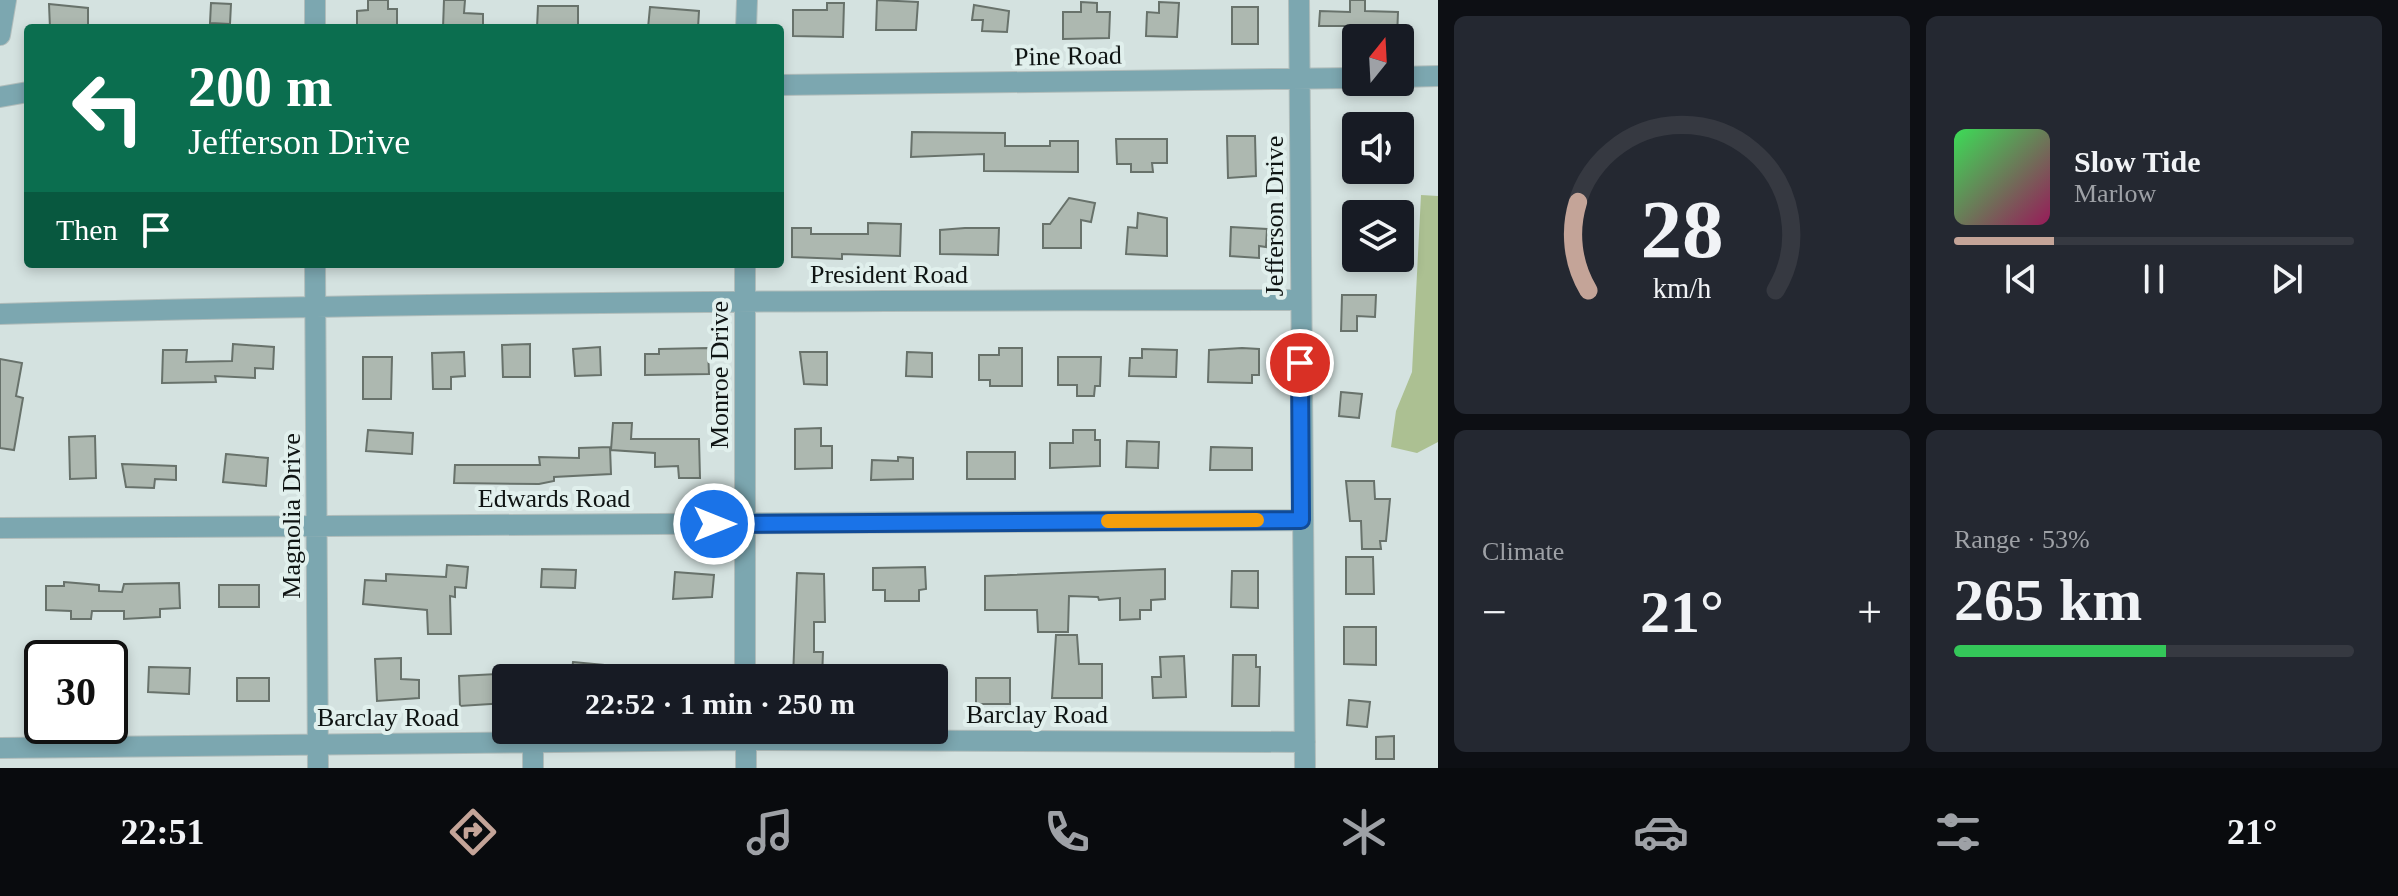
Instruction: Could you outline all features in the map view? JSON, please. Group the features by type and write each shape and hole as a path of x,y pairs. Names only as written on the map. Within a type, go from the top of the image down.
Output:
{"street":[{"path":"0,35 6,0"},
{"path":"315,0 315,24"},
{"path":"746,24 747,0"},
{"name":"Jefferson Drive","path":"1299,0 1303,200 1299,300 1305,768"},
{"path":"1414,77 1438,76"},
{"name":"Pine Road","path":"784,85 1342,78"},
{"path":"0,97 24,93"},
{"name":"Magnolia Drive","path":"315,268 318,768"},
{"name":"Monroe Drive","path":"745,268 745,664"},
{"name":"President Road","path":"0,314 316,305 1299,300"},
{"name":"Edwards Road","path":"0,528 1301,520"},
{"name":"Barclay Road","path":"948,738 1305,742"},
{"name":"Barclay Road","path":"0,748 317,742 492,743"},
{"path":"533,744 533,768"},
{"path":"746,744 746,768"}],"green space":[{"path":"1421,195 1438,196 1438,442 1417,453 1391,447 1396,411 1412,372"}],"building":[{"path":"368,0 388,0 388,9 397,9 397,24 357,24 357,11 368,10"},
{"path":"444,0 465,0 464,13 483,14 483,24 443,24"},
{"path":"877,0 918,2 916,30 876,30"},
{"path":"1350,0 1365,0 1365,11 1398,12 1398,24 1319,26 1320,11 1350,12"},
{"path":"1081,2 1097,3 1097,12 1110,12 1109,38 1063,39 1063,12 1081,12"},
{"path":"1159,2 1179,3 1177,37 1146,36 1147,12 1159,13"},
{"path":"211,3 231,4 230,24 210,23"},
{"path":"827,3 844,3 843,37 793,36 793,10 827,10"},
{"path":"49,4 88,8 88,24 50,24"},
{"path":"974,5 1009,11 1007,32 982,31 983,20 972,20"},
{"path":"538,6 578,6 578,24 537,24"},
{"path":"650,7 699,11 698,24 648,24"},
{"path":"1232,7 1258,7 1258,44 1232,44"},
{"path":"912,132 1005,133 1005,146 1050,146 1050,141 1078,141 1078,172 984,171 984,154 911,157"},
{"path":"1227,136 1255,136 1256,176 1228,178"},
{"path":"1116,139 1167,139 1167,163 1152,163 1153,172 1131,172 1131,164 1117,164"},
{"path":"1069,198 1095,203 1091,222 1081,220 1081,248 1043,248 1043,224 1050,224"},
{"path":"1138,213 1167,218 1167,256 1126,254 1128,227 1137,228"},
{"path":"868,223 901,224 900,256 842,254 842,259 792,257 792,228 811,228 811,234 868,234"},
{"path":"1231,227 1267,229 1266,247 1259,246 1259,258 1230,256"},
{"path":"999,228 998,255 940,254 940,230"},
{"path":"1342,295 1376,295 1375,317 1357,316 1357,331 1341,331"},
{"path":"233,344 274,347 273,369 255,368 255,378 215,376 216,382 162,383 163,350 187,350 186,362 232,361"},
{"path":"530,344 530,377 503,377 502,345"},
{"path":"600,347 601,375 575,376 573,349"},
{"path":"708,348 709,374 645,375 645,354 659,354 659,349"},
{"path":"999,348 1022,348 1022,386 990,386 990,380 979,380 979,355 999,355"},
{"path":"1142,349 1177,350 1176,377 1129,376 1130,358 1142,358"},
{"path":"1259,349 1259,375 1252,375 1252,383 1208,382 1209,350"},
{"path":"464,352 465,376 451,377 451,389 433,389 432,353"},
{"path":"800,352 827,352 827,385 804,384"},
{"path":"907,352 932,353 932,377 906,376"},
{"path":"363,357 392,357 391,399 363,399"},
{"path":"1058,357 1101,357 1100,386 1095,386 1094,396 1077,396 1077,385 1058,385"},
{"path":"0,359 22,363 16,396 23,398 14,450 0,448"},
{"path":"1341,392 1362,394 1359,418 1339,416"},
{"path":"613,423 632,423 631,439 699,439 700,478 679,478 678,466 655,467 655,453 611,450"},
{"path":"821,428 821,446 832,446 832,468 795,469 795,429"},
{"path":"368,430 413,433 412,454 366,451"},
{"path":"1073,430 1095,430 1095,440 1100,440 1100,466 1050,468 1050,443 1073,443"},
{"path":"95,436 96,478 70,479 69,437"},
{"path":"1127,441 1159,442 1158,468 1126,467"},
{"path":"610,447 611,474 554,477 554,481 539,484 454,483 455,465 540,465 539,457 579,458 579,448"},
{"path":"1211,447 1252,448 1252,470 1210,470"},
{"path":"967,452 1015,452 1015,479 967,479"},
{"path":"226,454 268,458 266,486 223,482"},
{"path":"898,457 913,458 913,479 871,480 872,460 898,461"},
{"path":"122,464 176,466 176,480 155,479 154,488 126,487"},
{"path":"1346,481 1374,481 1375,499 1390,499 1386,541 1380,541 1381,549 1362,549 1361,521 1350,521"},
{"path":"1346,557 1373,557 1374,594 1346,594"},
{"path":"447,565 468,567 466,588 455,587 455,597 450,596 451,634 428,634 427,610 363,604 365,580 386,581 386,574 446,577"},
{"path":"925,567 926,589 919,590 919,601 885,601 885,590 873,590 873,568"},
{"path":"542,569 576,570 575,588 541,587"},
{"path":"1165,569 1165,599 1151,600 1151,610 1140,610 1140,619 1120,620 1120,598 1099,600 1098,597 1069,596 1068,632 1038,632 1037,610 985,610 985,576"},
{"path":"1232,571 1258,571 1258,608 1231,607"},
{"path":"675,572 714,575 712,597 673,599"},
{"path":"797,573 824,574 825,622 814,622 814,652 823,652 823,664 794,664"},
{"path":"64,582 99,585 99,591 122,592 124,584 179,583 180,608 160,609 160,617 124,619 124,611 92,611 91,619 71,619 71,611 46,610 46,586 64,586"},
{"path":"219,585 259,585 259,607 219,607"},
{"path":"1344,627 1376,627 1376,665 1344,664"},
{"path":"1056,635 1077,635 1079,664 1102,664 1102,698 1052,698"},
{"path":"1233,655 1256,655 1256,667 1260,667 1259,706 1232,706"},
{"path":"1184,656 1186,697 1153,698 1152,677 1161,677 1160,657"},
{"path":"401,658 401,679 419,680 419,698 377,701 375,659"},
{"path":"149,667 190,668 189,694 148,692"},
{"path":"492,674 492,704 460,706 459,676"},
{"path":"237,678 269,678 269,701 237,701"},
{"path":"976,678 1010,678 1010,704 976,704"},
{"path":"1349,700 1370,702 1367,727 1347,725"},
{"path":"1394,736 1394,759 1376,759 1376,737"}],"slow traffic":[{"path":"1108,521 1257,520"}],"route":[{"path":"714,524 1301,520 1300,363"}]}
